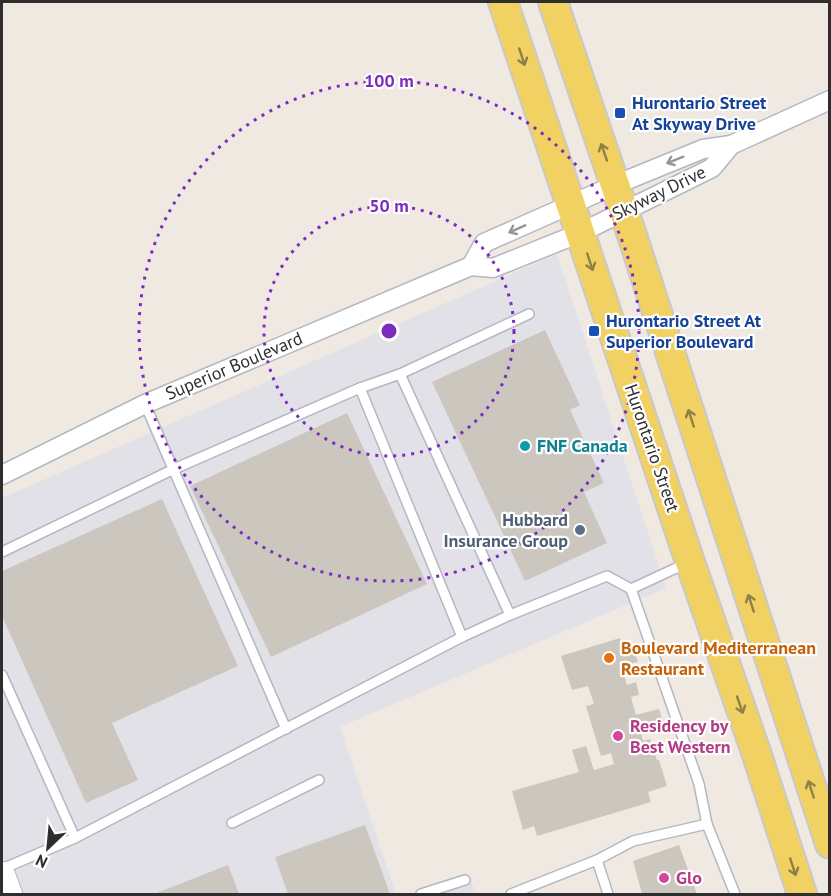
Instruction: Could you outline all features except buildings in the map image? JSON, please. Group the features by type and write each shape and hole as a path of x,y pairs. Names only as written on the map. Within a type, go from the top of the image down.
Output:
{"main road":[{"name":"Hurontario Street","path":"503,2 690,562 756,752 801,894"},
{"path":"553,2 620,198 830,844"}],"street":[{"name":"Skyway Drive","path":"580,232 620,198 703,149 731,145 830,100"},
{"name":"Skyway Drive","path":"571,205 620,198 712,168 731,145"},
{"path":"471,266 484,243 571,205"},
{"name":"Superior Boulevard","path":"2,475 145,404 471,266 493,268 580,232"},
{"path":"2,875 9,894"}],"lane":[{"path":"2,552 174,469 360,388 400,374 529,314"},
{"path":"400,374 510,615"},
{"path":"360,388 462,637"},
{"path":"145,404 286,729"},
{"path":"631,590 690,562"},
{"path":"2,869 75,838 462,637 607,576 631,590 699,784 707,824 735,894"},
{"path":"2,675 75,838"},
{"path":"232,823 319,780"},
{"path":"511,894 597,860 633,842 707,824"},
{"path":"597,860 608,894"},
{"path":"421,894 465,880"}],"shaded area":[{"path":"557,254 666,588 340,727 396,894 2,894 2,498"},
{"path":"469,878 477,894 414,894"}],"place":[{"name":"Hurontario Street At Skyway Drive","path":"620,113"},
{"name":"Hurontario Street At Superior Boulevard","path":"594,331"},
{"name":"FNF Canada","path":"525,446"},
{"name":"Hubbard Insurance Group","path":"580,530"},
{"name":"Boulevard Mediterranean Restaurant","path":"609,658"},
{"name":"Residency by Best Western","path":"618,736"},
{"name":"Glo","path":"664,878"}]}
